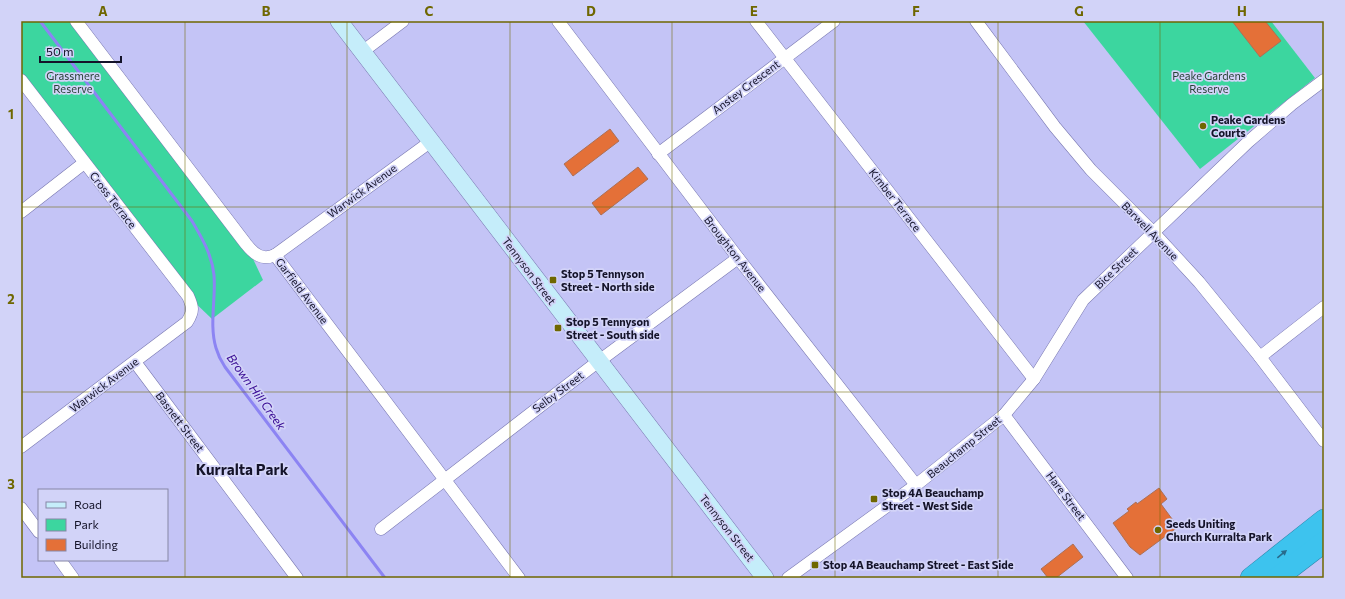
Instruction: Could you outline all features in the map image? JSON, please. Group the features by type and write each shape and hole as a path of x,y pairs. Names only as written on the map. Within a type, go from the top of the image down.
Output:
{"highway":[{"path":"1251,578 1324,520"},
{"path":"1277,578 1324,542"}],"street":[{"name":"Garfield Avenue","path":"76,21 246,244 255,254 262,258 269,258 275,255 519,578"},
{"name":"Tennyson Street","path":"338,21 765,578"},
{"path":"362,52 403,21"},
{"name":"Broughton Avenue","path":"558,21 738,258 916,485"},
{"name":"Kimber Terrace","path":"756,21 1034,379"},
{"name":"Anstey Crescent","path":"658,154 834,21"},
{"name":"Barwell Avenue","path":"976,21 1055,127 1091,170 1153,232 1199,282 1260,357 1324,441"},
{"name":"Cross Terrace","path":"21,80 188,296 192,306 192,315 187,322"},
{"name":"Bice Street","path":"1004,415 1034,379 1083,300 1248,142 1292,104 1324,80"},
{"name":"Warwick Avenue","path":"275,255 430,142"},
{"path":"21,212 84,163"},
{"name":"Selby Street","path":"381,529 444,479 598,362 738,258"},
{"path":"1260,357 1324,307"},
{"name":"Warwick Avenue","path":"21,447 187,322"},
{"name":"Basnett Street","path":"135,362 297,578"},
{"name":"Beauchamp Street","path":"788,578 916,485 1004,415"},
{"name":"Hare Street","path":"1004,415 1127,578"},
{"path":"21,508 38,531"},
{"path":"61,561 73,578"}],"green space":[{"name":"Grassmere Reserve","path":"21,21 76,21 246,244 263,280 212,319 188,296 21,79"},
{"name":"Peake Gardens Reserve","path":"1083,21 1271,21 1315,78 1200,169"}],"building":[{"path":"1232,21 1265,21 1281,41 1260,57"},
{"path":"610,129 619,141 573,176 564,164"},
{"path":"638,167 648,179 601,215 592,203"},
{"name":"Seeds Uniting Church Kurralta Park","path":"1159,488 1167,499 1161,504 1178,527 1140,555 1130,547 1113,523 1129,511 1127,509 1136,502 1137,504"},
{"path":"1073,544 1083,557 1056,578 1048,578 1041,569"}],"waterway":[{"name":"Brown Hill Creek","path":"40,21 192,221 206,247 214,275 214,339 216,348 224,365 385,578"}],"place":[{"name":"Peake Gardens Courts","path":"1203,126"},
{"name":"Stop 5 Tennyson Street - North side","path":"553,280"},
{"name":"Stop 5 Tennyson Street - South side","path":"558,328"},
{"name":"Stop 4A Beauchamp Street - West Side","path":"874,499"},
{"name":"Seeds Uniting Church Kurralta Park","path":"1158,530"},
{"name":"Stop 4A Beauchamp Street - East Side","path":"815,565"}],"district":[{"name":"Kurralta Park","path":"242,470"}]}
